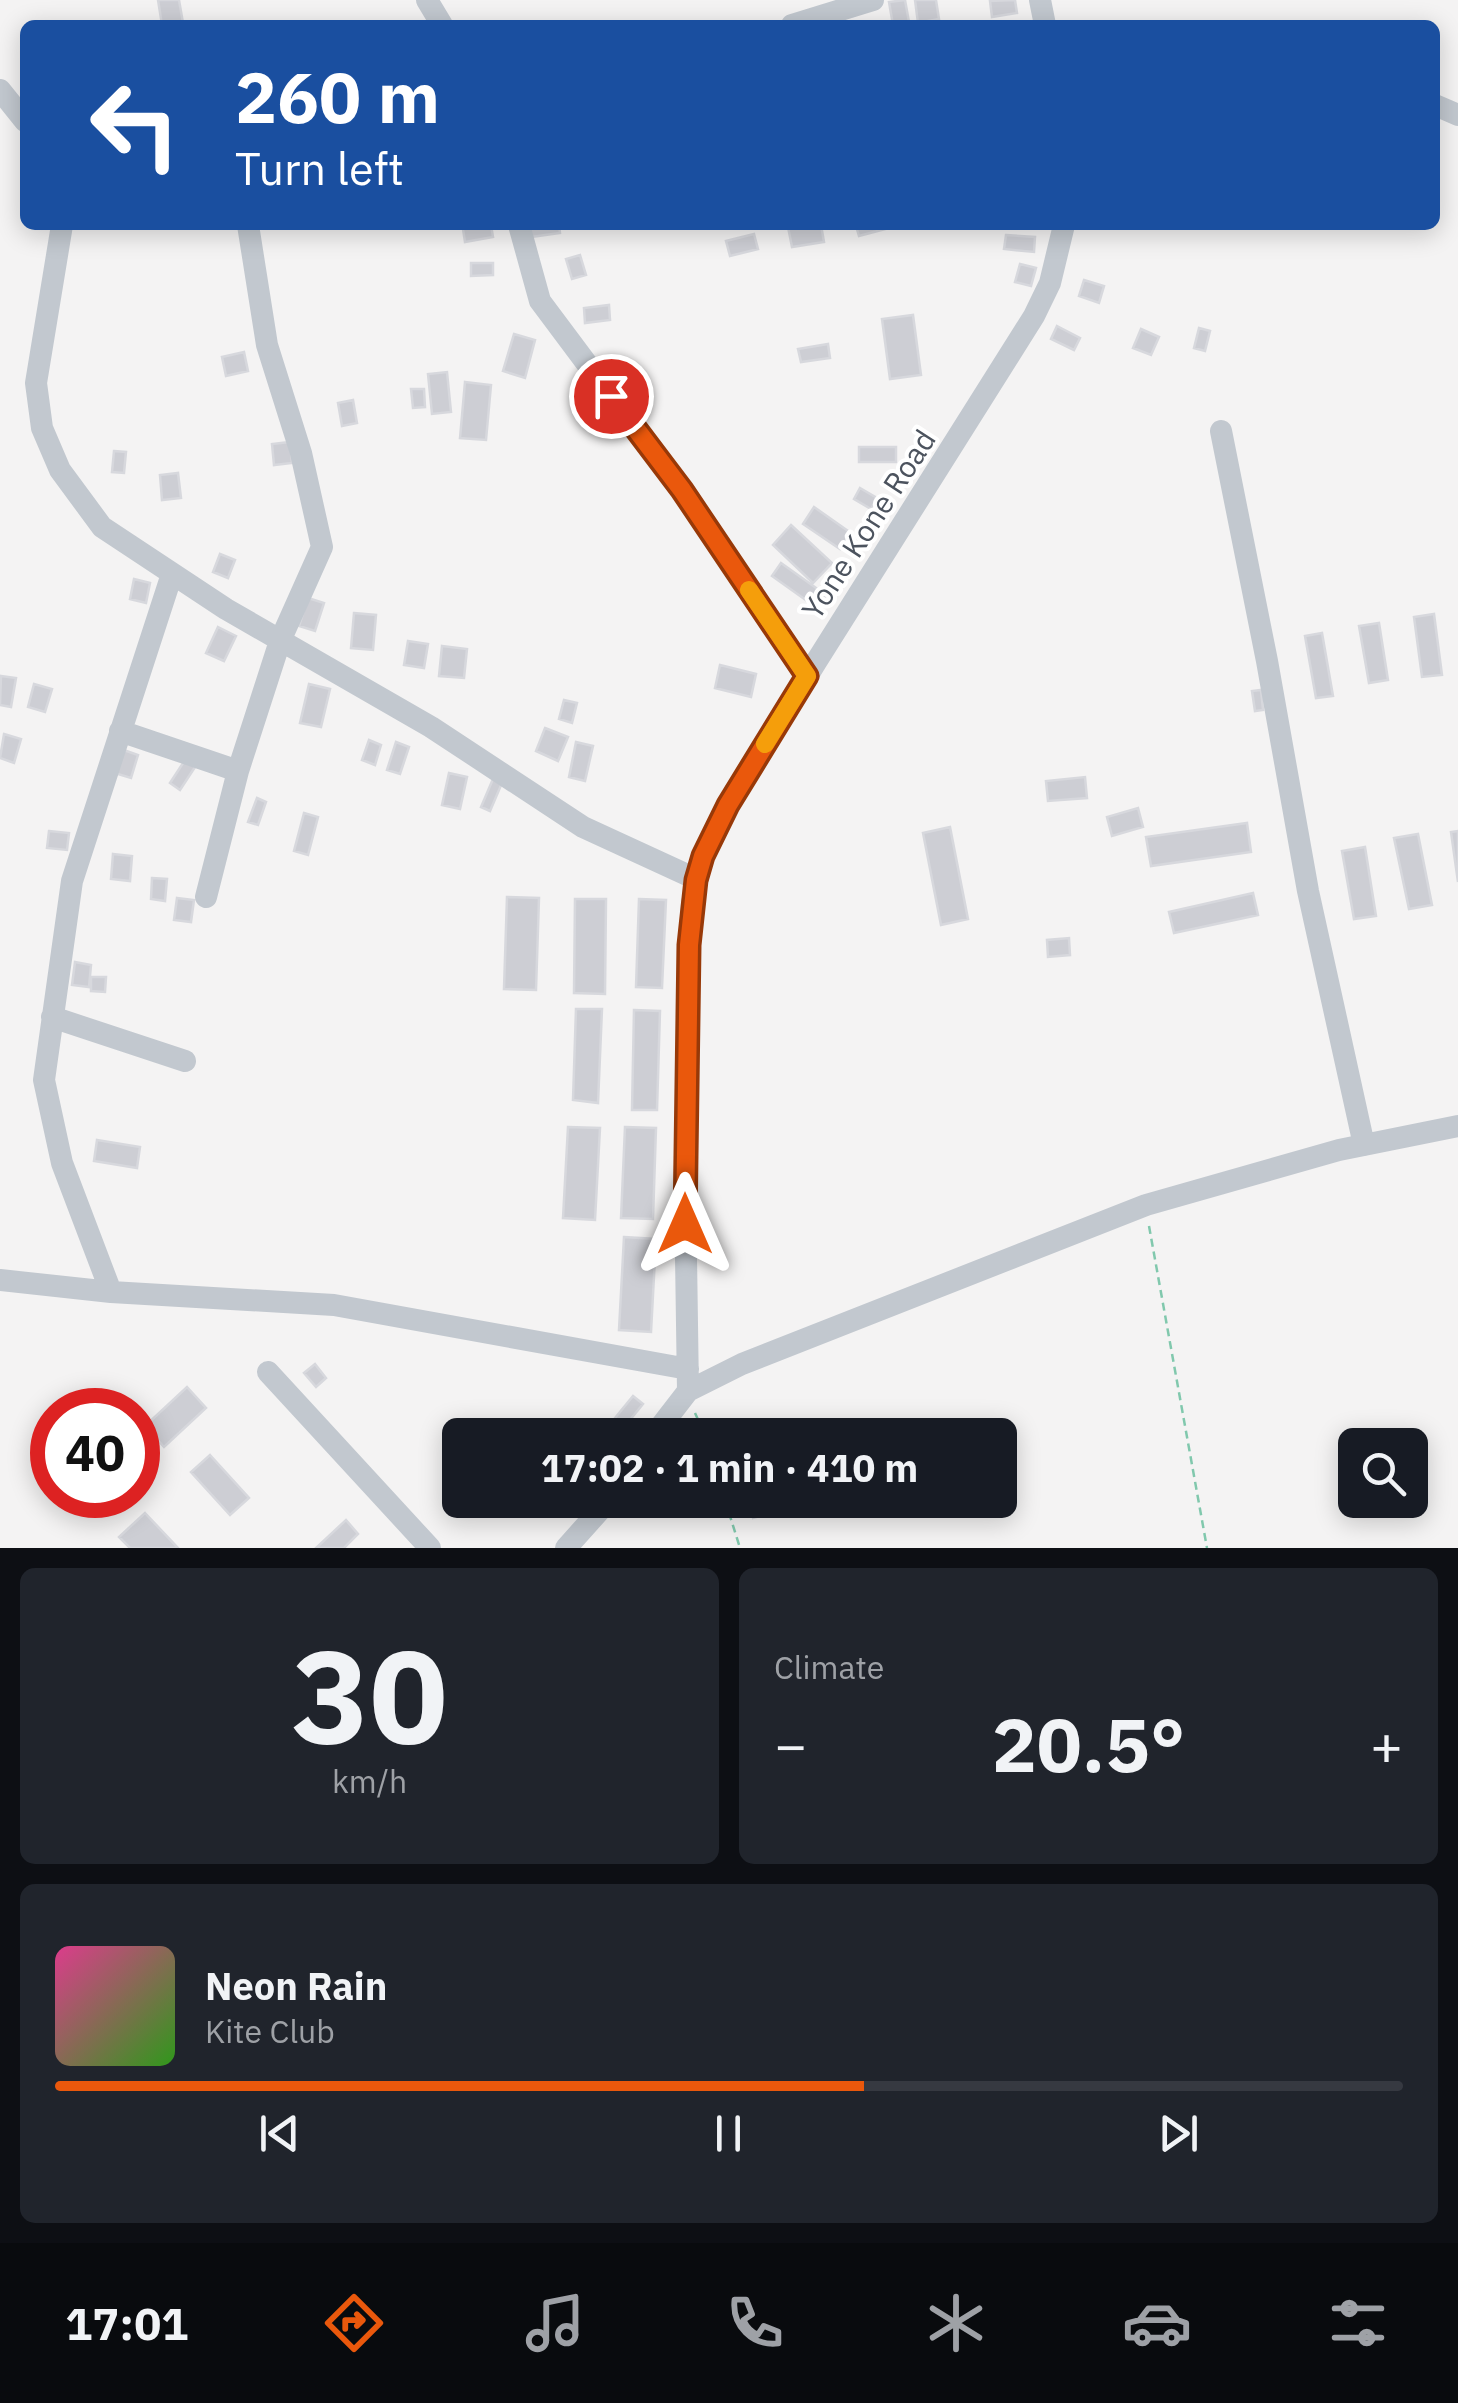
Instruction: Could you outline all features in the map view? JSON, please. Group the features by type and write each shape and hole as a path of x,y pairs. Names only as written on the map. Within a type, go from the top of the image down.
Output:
{"street":[{"path":"808,20 873,0"},
{"path":"0,90 20,115"},
{"path":"61,230 36,383 42,428 60,470 102,527 280,640 431,728 583,827 696,880"},
{"path":"206,896 238,771 280,640 322,547 301,453 268,346 249,230"},
{"path":"520,230 540,300 682,490 807,676"},
{"name":"Yone Kone Road","path":"688,1380 684,1189 689,945 696,880 703,856 728,805 807,676 1034,316 1050,283 1063,230"},
{"path":"1222,431 1308,891 1364,1145"},
{"path":"111,1292 62,1163 44,1080 72,881 172,574"},
{"path":"120,731 238,771"},
{"path":"52,1017 185,1060"},
{"path":"0,1280 111,1292 334,1305 688,1380 742,1364 1146,1204 1364,1145 1458,1126"},
{"path":"268,1372 430,1548"},
{"path":"665,1418 688,1380"},
{"path":"566,1548 594,1518"}],"path":[{"path":"1146,1204 1207,1548"},
{"path":"731,1518 740,1548"}],"building":[{"path":"158,0 179,0 182,20 161,20"},
{"path":"905,0 909,20 892,20 889,2"},
{"path":"915,0 936,0 939,19 918,20"},
{"path":"1015,0 1017,13 992,17 990,1"},
{"path":"463,230 492,230 493,237 465,242"},
{"path":"530,230 560,230 560,233 531,237"},
{"path":"789,230 822,230 824,242 792,247"},
{"path":"857,230 881,230 859,236"},
{"path":"754,234 758,249 730,256 726,241"},
{"path":"1006,235 1035,237 1034,252 1004,249"},
{"path":"580,255 586,275 572,279 566,259"},
{"path":"471,263 493,263 493,275 471,276"},
{"path":"1020,264 1036,268 1031,286 1015,282"},
{"path":"1084,280 1104,286 1099,303 1079,296"},
{"path":"609,305 610,320 585,323 584,308"},
{"path":"913,315 921,375 890,379 882,319"},
{"path":"1057,326 1080,338 1074,350 1051,339"},
{"path":"1199,328 1210,331 1205,351 1194,348"},
{"path":"1141,329 1159,337 1151,355 1133,348"},
{"path":"514,334 535,340 525,378 503,371"},
{"path":"828,344 830,358 801,362 798,349"},
{"path":"244,352 248,371 226,376 222,357"},
{"path":"447,372 451,412 432,414 428,374"},
{"path":"465,382 491,385 486,440 460,438"},
{"path":"411,389 424,389 425,407 413,408"},
{"path":"353,400 357,423 342,426 338,403"},
{"path":"290,442 292,463 274,465 272,444"},
{"path":"859,447 896,447 896,462 859,462"},
{"path":"114,451 126,452 124,473 112,472"},
{"path":"178,473 181,498 162,500 160,475"},
{"path":"860,488 877,498 871,509 854,499"},
{"path":"814,507 851,533 840,549 803,524"},
{"path":"791,525 832,563 813,583 773,545"},
{"path":"220,554 235,560 228,578 213,572"},
{"path":"781,563 826,595 817,608 772,576"},
{"path":"134,579 150,583 146,603 130,599"},
{"path":"308,598 324,603 315,631 299,626"},
{"path":"354,613 376,615 373,650 351,648"},
{"path":"1434,614 1442,675 1422,677 1414,617"},
{"path":"1379,623 1388,680 1369,683 1359,626"},
{"path":"218,627 236,636 224,661 206,653"},
{"path":"1322,633 1333,696 1316,698 1305,636"},
{"path":"408,641 428,644 424,668 404,665"},
{"path":"442,646 467,649 464,678 439,676"},
{"path":"720,665 756,674 751,697 715,688"},
{"path":"1,676 16,678 11,707 0,705"},
{"path":"34,684 52,689 45,712 28,707"},
{"path":"309,684 330,689 321,727 300,723"},
{"path":"1261,690 1263,710 1255,711 1252,691"},
{"path":"564,700 577,703 572,723 559,719"},
{"path":"545,728 568,737 558,761 536,751"},
{"path":"4,734 21,739 14,763 0,758"},
{"path":"369,740 381,745 375,765 362,760"},
{"path":"396,742 409,747 400,774 387,770"},
{"path":"576,742 593,746 585,781 569,777"},
{"path":"118,748 138,755 131,778 111,772"},
{"path":"187,757 197,764 180,790 170,783"},
{"path":"449,773 467,777 460,809 442,805"},
{"path":"1085,777 1087,798 1048,801 1046,781"},
{"path":"493,779 502,783 490,811 481,807"},
{"path":"257,798 266,802 258,825 248,822"},
{"path":"1138,808 1143,827 1112,836 1107,817"},
{"path":"304,813 318,817 308,855 294,851"},
{"path":"1247,823 1251,852 1151,866 1146,837"},
{"path":"950,827 968,919 941,925 923,833"},
{"path":"49,831 69,833 67,850 47,848"},
{"path":"1458,831 1458,882 1451,832"},
{"path":"1418,834 1432,905 1409,909 1394,838"},
{"path":"1365,847 1376,916 1354,919 1342,851"},
{"path":"113,854 132,856 130,881 111,879"},
{"path":"152,878 167,879 165,901 151,899"},
{"path":"1253,893 1258,915 1174,933 1169,912"},
{"path":"507,897 539,898 536,990 504,989"},
{"path":"177,898 194,900 191,922 174,920"},
{"path":"575,899 606,899 605,994 574,993"},
{"path":"639,899 666,900 662,988 636,987"},
{"path":"1069,938 1070,955 1048,957 1047,940"},
{"path":"75,962 91,965 89,987 72,985"},
{"path":"91,977 106,977 105,992 91,991"},
{"path":"576,1009 602,1009 598,1103 573,1100"},
{"path":"634,1010 660,1011 657,1110 632,1110"},
{"path":"568,1127 600,1128 595,1220 563,1218"},
{"path":"625,1127 656,1128 653,1219 621,1218"},
{"path":"97,1140 140,1147 137,1168 94,1161"},
{"path":"624,1237 656,1239 651,1332 619,1330"},
{"path":"315,1364 326,1378 316,1387 304,1373"},
{"path":"187,1387 206,1408 164,1447 160,1443 160,1412"},
{"path":"633,1396 643,1404 632,1418 615,1418"},
{"path":"210,1455 249,1498 230,1515 191,1472"},
{"path":"140,1518 150,1518 178,1548 130,1548 119,1537"},
{"path":"346,1520 358,1534 344,1548 316,1548"}],"slow traffic":[{"path":"749,590 807,676 765,744"}],"route":[{"path":"611,396 682,490 807,676 728,805 696,880 689,945 685,1224"}]}
